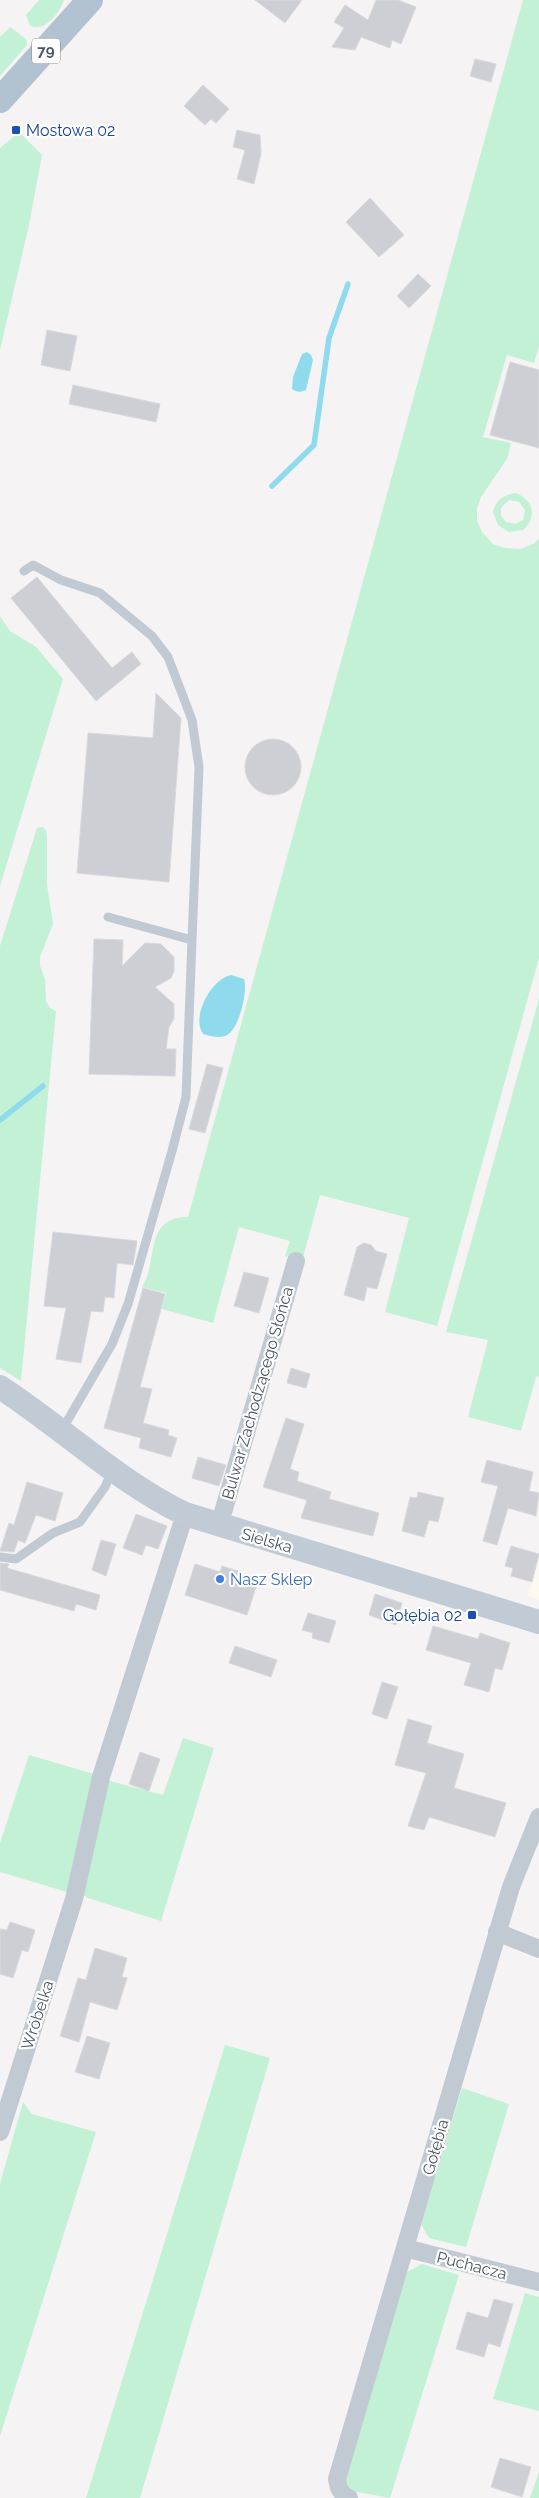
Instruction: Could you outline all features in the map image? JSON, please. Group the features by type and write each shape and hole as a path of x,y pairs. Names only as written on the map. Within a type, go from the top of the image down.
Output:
{"main road":[{"name":"79","path":"0,100 87,1"}],"street":[{"name":"Bulwar Zachodzącego Słońca","path":"220,1526 296,1260"},
{"name":"Sielska","path":"0,1387 62,1430 113,1471 162,1502 186,1514 220,1526 449,1593 539,1622"},
{"name":"Wróbelka","path":"0,2132 74,1899 101,1777 186,1514"},
{"name":"Gołębia","path":"349,2498 345,2497 339,2488 337,2479 497,1932 524,1850 539,1817"},
{"path":"497,1932 539,1949"},
{"name":"Puchacza","path":"405,2248 539,2282"}],"lane":[{"path":"24,571 34,565 61,580 100,594 152,636 168,657 192,720 199,767 186,1097 128,1304 112,1344 62,1430"},
{"path":"108,917 192,940"},
{"path":"0,1557 16,1559 53,1533 80,1522 105,1487 113,1471"}],"shaded area":[{"path":"539,1558 539,1600 528,1596"}],"green space":[{"path":"39,0 64,0 59,11 51,21 41,26 30,26 26,15"},
{"path":"523,0 539,0 539,346 534,363 507,355 483,437 511,443 507,459 481,497 477,509 477,520 482,532 493,544 504,548 521,549 539,539 539,958 437,1326 385,1312 409,1218 320,1195 302,1261 285,1256 290,1241 239,1227 213,1323 162,1309 166,1293 142,1287 147,1277 158,1233 164,1224 174,1219 188,1217"},
{"path":"10,27 26,39 27,45 0,76 0,37"},
{"path":"19,132 42,155 29,225 0,350 0,148"},
{"path":"516,493 522,496 530,504 532,514 531,520 523,530 509,532 498,525 493,512 498,501","holes":["509,500 519,502 525,510 523,520 515,524 506,522 501,516 501,508"]},
{"path":"0,616 10,631 36,647 63,679 0,886"},
{"path":"43,827 46,830 47,837 47,885 53,924 40,957 40,966 45,979 46,1001 50,1008 56,1011 21,1381 0,1368 0,946 37,828"},
{"path":"539,999 539,1376 536,1377 521,1431 468,1417 488,1340 446,1332"},
{"path":"183,1738 214,1748 161,1921 88,1898 82,1894 106,1780 163,1795"},
{"path":"29,1755 94,1774 67,1892 0,1872 0,1843"},
{"path":"225,2045 270,2058 140,2498 86,2498"},
{"path":"462,2088 509,2104 466,2247 429,2238 421,2224"},
{"path":"23,2102 32,2114 96,2132 0,2436 0,2184"},
{"path":"422,2264 459,2275 390,2498 352,2491 344,2477 407,2272"},
{"path":"525,2293 539,2297 539,2411 493,2399"},
{"path":"539,2472 539,2498 530,2498"}],"water":[{"path":"307,352 313,360 306,390 302,392 292,389 293,377 302,354"},
{"path":"231,975 244,979 244,1001 239,1018 227,1035 215,1037 203,1034 200,1027 200,1018 205,1000 217,984"}],"building":[{"path":"255,0 302,0 285,23"},
{"path":"376,0 398,0 416,7 401,44 392,40 390,48 361,37 355,50 332,47 344,28 334,22 345,5 368,20"},
{"path":"475,59 496,64 491,82 470,76"},
{"path":"203,85 229,109 216,123 211,119 205,125 184,106"},
{"path":"237,130 260,135 261,154 254,184 237,179 245,150 233,147"},
{"path":"370,198 404,235 379,257 346,222"},
{"path":"418,274 431,286 409,308 397,296"},
{"path":"47,330 77,336 70,371 41,365"},
{"path":"510,362 539,370 539,448 490,435"},
{"path":"73,385 160,404 156,422 69,404"},
{"path":"37,577 112,668 132,652 141,664 96,701 11,598"},
{"path":"156,693 181,718 169,882 77,873 88,733 153,738"},
{"path":"268,739 278,739 293,747 299,756 301,767 299,778 293,787 278,795 268,795 257,790 250,783 245,772 245,762 250,751 257,744"},
{"path":"94,939 123,940 122,966 145,943 161,944 174,957 174,971 171,978 155,987 174,1004 174,1019 169,1027 166,1049 176,1049 175,1076 89,1074"},
{"path":"207,1064 223,1068 205,1133 189,1129"},
{"path":"53,1232 137,1241 133,1265 117,1263 114,1298 105,1297 103,1312 91,1311 81,1363 56,1359 66,1308 44,1306"},
{"path":"364,1243 371,1245 376,1251 387,1254 377,1289 367,1287 364,1301 344,1295 357,1247"},
{"path":"244,1272 269,1278 259,1313 234,1306"},
{"path":"143,1288 165,1294 140,1387 152,1389 143,1423 169,1430 168,1435 177,1438 171,1457 139,1448 141,1438 104,1428"},
{"path":"291,1368 310,1374 306,1388 287,1383"},
{"path":"286,1418 304,1424 290,1469 299,1472 297,1481 331,1492 329,1499 379,1513 373,1536 301,1518 307,1500 263,1487"},
{"path":"198,1457 226,1465 219,1486 192,1478"},
{"path":"487,1460 533,1472 529,1491 539,1493 536,1516 508,1508 497,1545 483,1541 498,1486 481,1482"},
{"path":"27,1482 63,1493 55,1521 36,1515 25,1543 18,1540 14,1552 0,1551 9,1523 14,1525"},
{"path":"418,1492 444,1498 438,1522 429,1520 424,1537 402,1531 410,1497 417,1498"},
{"path":"136,1514 167,1526 158,1549 146,1545 142,1555 123,1548"},
{"path":"101,1540 116,1544 106,1576 92,1570"},
{"path":"511,1546 539,1554 532,1582 511,1576 513,1568 505,1566"},
{"path":"0,1563 9,1564 7,1568 100,1595 96,1610 76,1604 74,1611 0,1590"},
{"path":"195,1564 220,1572 222,1566 241,1572 239,1578 257,1584 247,1615 185,1595"},
{"path":"375,1594 402,1603 396,1625 369,1615"},
{"path":"308,1613 336,1621 329,1643 312,1638 313,1633 302,1630"},
{"path":"433,1626 478,1639 480,1633 510,1643 502,1670 495,1668 489,1692 464,1685 471,1663 426,1650"},
{"path":"235,1646 277,1660 271,1677 229,1663"},
{"path":"382,1682 398,1687 387,1719 372,1714"},
{"path":"408,1719 432,1726 427,1743 464,1754 454,1788 506,1803 495,1837 429,1817 424,1830 408,1826 426,1773 395,1765"},
{"path":"140,1752 160,1759 149,1791 129,1784"},
{"path":"10,1922 35,1930 28,1952 22,1950 13,1978 0,1974 0,1929 7,1930"},
{"path":"95,1948 127,1958 122,1977 127,1978 117,2010 90,2002 79,2042 60,2036 78,1978 86,1980"},
{"path":"87,2036 110,2043 99,2079 75,2072"},
{"path":"494,2299 513,2304 500,2347 488,2343 484,2357 456,2349 467,2312 488,2318"},
{"path":"500,2458 531,2467 522,2497 491,2487"}],"waterway":[{"path":"272,486 314,445 329,338 348,284"},
{"path":"0,1120 43,1086"}],"place":[{"name":"Mostowa 02","path":"16,130"},
{"name":"Nasz Sklep","path":"220,1579"},
{"name":"Gołębia 02","path":"472,1615"}]}
